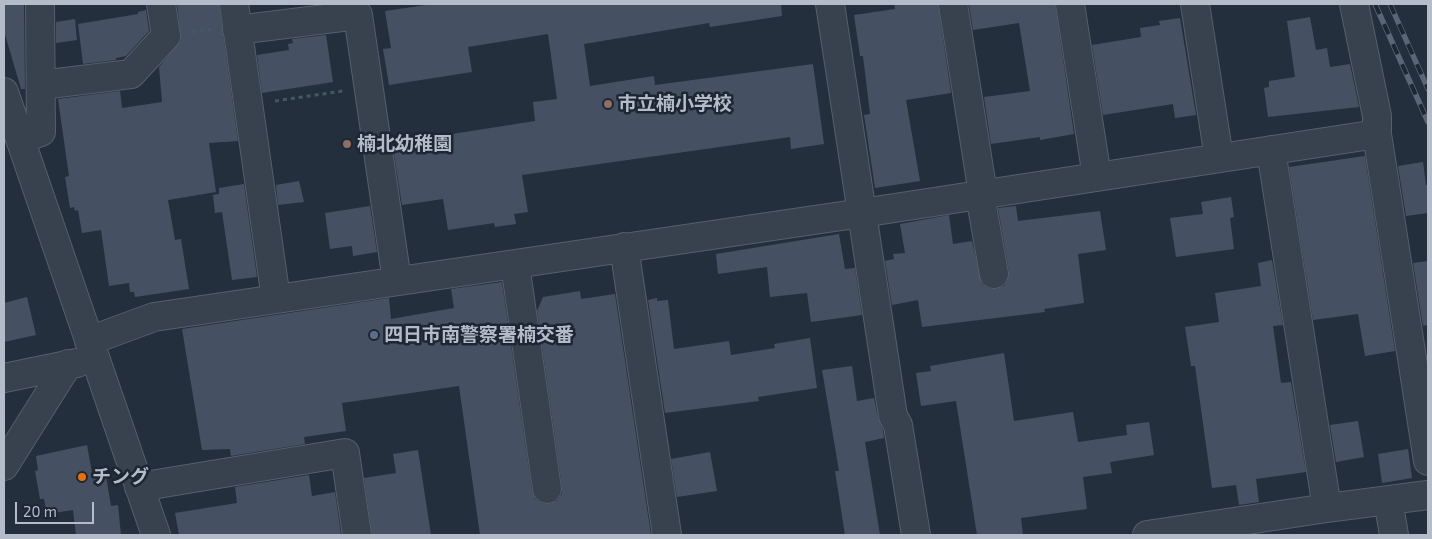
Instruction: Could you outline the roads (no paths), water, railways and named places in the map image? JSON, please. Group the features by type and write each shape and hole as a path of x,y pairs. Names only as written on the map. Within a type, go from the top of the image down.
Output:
{"street":[{"path":"15,146 41,132 40,4"},
{"path":"41,85 131,74 166,36 161,4"},
{"path":"830,4 892,416 898,425 916,535"},
{"path":"953,4 994,274"},
{"path":"1070,4 1097,177"},
{"path":"1195,4 1219,158"},
{"path":"1354,4 1377,116 1377,134 1428,461"},
{"path":"276,299 236,20 358,15 397,281"},
{"path":"4,92 15,146 92,351 156,535"},
{"path":"4,378 68,364 154,316 862,213 1377,134"},
{"path":"1271,150 1327,508"},
{"path":"624,248 667,535"},
{"path":"515,264 547,489"},
{"path":"4,466 68,364"},
{"path":"140,487 345,454 357,535"},
{"path":"1150,535 1327,508 1428,495"},
{"path":"1388,500 1394,535"}],"railway":[{"path":"1375,4 1428,122"},
{"path":"1390,4 1428,89"}],"place":[{"name":"市立楠小学校","path":"608,104"},
{"name":"楠北幼稚園","path":"347,144"},
{"name":"四日市南警察署楠交番","path":"374,335"},
{"name":"チング","path":"82,477"}]}
